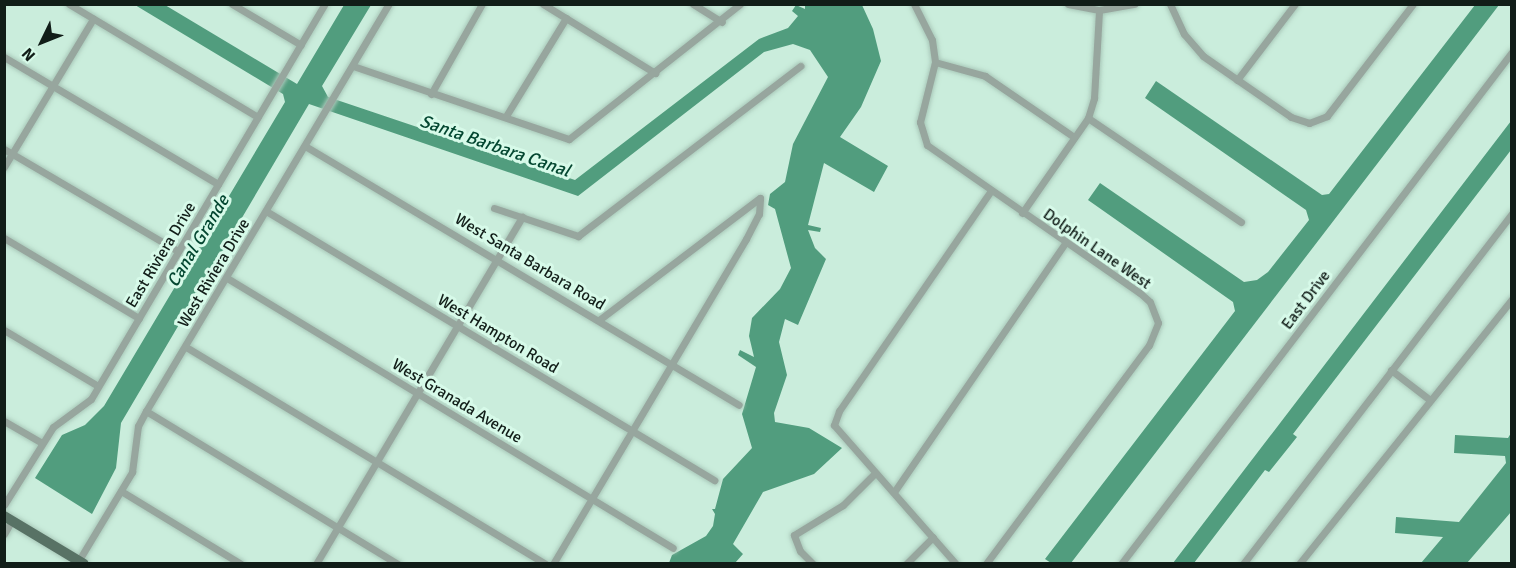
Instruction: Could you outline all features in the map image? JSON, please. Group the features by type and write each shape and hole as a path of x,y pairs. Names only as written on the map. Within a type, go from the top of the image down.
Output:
{"main road":[{"path":"8,518 82,562"}],"street":[{"path":"69,4 258,117"},
{"path":"232,4 301,45"},
{"name":"East Riviera Drive","path":"4,505 42,443 61,420 83,408 98,386 325,4"},
{"name":"West Riviera Drive","path":"82,562 132,472 138,426 146,411 389,4"},
{"path":"431,94 482,4"},
{"path":"543,4 655,73"},
{"path":"693,4 722,22"},
{"path":"353,66 569,139 722,22 740,4"},
{"path":"914,4 932,40 935,63 985,76 1074,137"},
{"path":"1068,4 1098,10 1134,4"},
{"path":"1170,4 1191,44 1237,80 1300,121 1318,121 1327,116 1413,4"},
{"path":"1237,80 1295,4"},
{"path":"1022,213 1088,118 1094,98 1098,10"},
{"path":"506,116 566,18"},
{"path":"4,167 93,19"},
{"name":"East Drive","path":"1121,564 1512,52"},
{"path":"4,57 218,184"},
{"name":"Dolphin Lane West","path":"935,63 920,122 924,139 935,153 1150,302 1158,323 1149,345 986,564"},
{"path":"494,208 578,236 800,66"},
{"path":"1088,118 1241,222"},
{"name":"West Santa Barbara Road","path":"305,146 739,405"},
{"path":"4,148 178,251"},
{"path":"956,564 834,425 839,411 991,191"},
{"path":"553,564 746,239 759,214 760,198 599,320"},
{"name":"West Hampton Road","path":"266,211 714,480"},
{"path":"1242,564 1512,213"},
{"path":"316,564 522,217"},
{"path":"4,238 139,318"},
{"path":"894,492 1065,243"},
{"name":"West Granada Avenue","path":"227,278 673,548"},
{"path":"1299,564 1512,299"},
{"path":"4,330 98,386"},
{"path":"186,347 546,564"},
{"path":"1391,370 1430,400"},
{"path":"146,411 398,564"},
{"path":"4,421 42,443"},
{"path":"813,564 800,551 794,535 843,505 875,472"},
{"path":"121,491 241,564"},
{"path":"4,534 8,518"},
{"path":"906,564 933,537"}],"shaded area":[{"path":"135,5 165,5 297,84 344,5 371,5 322,86 328,97 575,180 759,39 788,28 798,16 792,11 796,5 805,9 805,5 862,5 873,29 881,61 861,107 840,137 888,166 874,192 824,163 808,225 821,228 820,232 808,230 815,248 826,259 798,325 785,319 779,342 787,375 774,413 775,422 809,428 842,448 814,474 763,492 733,544 743,554 735,563 669,563 672,555 706,536 713,526 715,514 712,509 715,509 723,479 752,448 742,414 756,367 738,355 740,350 754,357 749,336 752,318 780,289 791,268 775,209 768,205 770,194 785,182 793,144 828,77 810,50 793,44 764,52 578,196 309,104 121,423 116,468 92,514 35,478 62,435 85,425 104,406 285,102 283,94"},
{"path":"1475,5 1499,5 1071,563 1051,563 1045,559 1235,311 1233,302 1088,200 1100,183 1244,282 1257,280 1268,272 1309,220 1306,210 1145,98 1156,81 1322,195 1329,194"},
{"path":"1511,121 1511,150 1293,434 1297,437 1269,472 1265,470 1194,563 1173,563"},
{"path":"1511,433 1511,512 1467,563 1421,563 1443,537 1395,533 1396,517 1459,522 1506,463 1505,456 1454,453 1455,435 1508,438"}],"water label":[{"name":"Santa Barbara Canal","path":"495,146"},
{"name":"Canal Grande","path":"198,241"}]}
